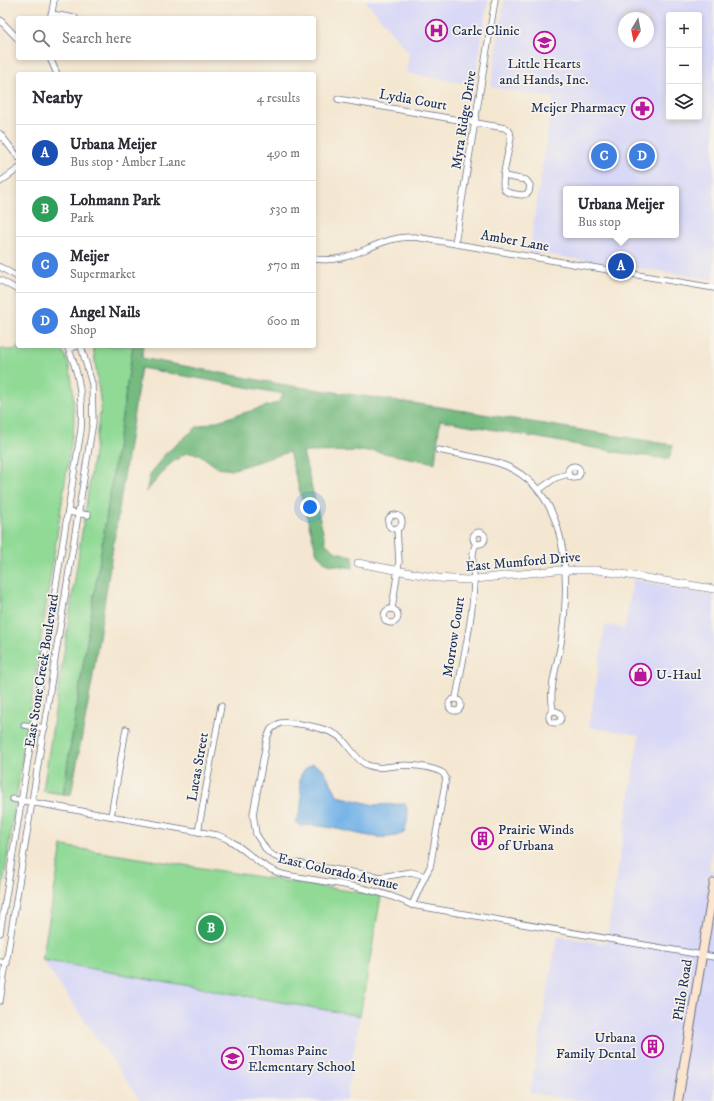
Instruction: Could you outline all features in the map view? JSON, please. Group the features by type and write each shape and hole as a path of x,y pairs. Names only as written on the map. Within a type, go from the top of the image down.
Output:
{"main road":[{"name":"Philo Road","path":"678,1101 714,883"}],"street":[{"path":"51,16 54,0"},
{"name":"Myra Ridge Drive","path":"455,243 495,0"},
{"path":"0,20 15,32"},
{"path":"51,60 56,72"},
{"name":"Lydia Court","path":"338,100 505,128 510,132 511,137 504,176 503,185 506,192 522,195 529,192 530,185 526,180 504,176"},
{"path":"0,134 16,154"},
{"path":"0,182 16,170"},
{"name":"Amber Lane","path":"316,259 329,260 353,256 383,242 403,238 423,238 714,288"},
{"path":"0,268 16,276"},
{"path":"0,280 16,289"},
{"name":"East Stone Creek Boulevard","path":"0,933 81,430 82,406 79,379 68,348"},
{"name":"East Stone Creek Boulevard","path":"0,1001 45,728 94,410 92,384 82,348"},
{"path":"438,450 507,466 527,479 539,490 547,501 554,518 564,569 564,626 551,688 553,711"},
{"path":"539,490 555,478 568,474"},
{"path":"68,512 88,515"},
{"path":"392,609 400,549 397,528"},
{"name":"Morrow Court","path":"456,698 472,609 474,580 473,552 476,544"},
{"name":"East Mumford Drive","path":"358,563 446,579 474,580 564,569 618,572 714,589"},
{"name":"Lucas Street","path":"198,832 221,706"},
{"path":"412,905 426,876 430,867 446,778 443,773 406,765 376,768 359,760 340,737 327,730 286,723 273,727 267,738 253,814 256,834 267,851 274,856 290,862 381,877 411,872 426,876"},
{"path":"24,725 45,728"},
{"path":"111,816 126,729"},
{"name":"East Colorado Avenue","path":"13,799 227,838 264,865 279,873 372,890 388,894 412,905 714,957"},
{"path":"0,962 7,963"}],"shaded area":[{"name":"Carle Clinic","path":"365,0 488,0 474,85 406,73 409,53"},
{"path":"504,0 714,0 714,279 529,252 553,98 491,87"},
{"path":"633,579 714,596 714,832 709,869 714,871 714,1101 587,1101 530,1093 557,936 606,944 639,735 589,727 605,625 625,628"},
{"name":"Thomas Paine Elementary School","path":"42,960 360,1016 346,1101 141,1101"}],"green space":[{"path":"0,348 5,350 61,348 71,374 74,424 0,904"},
{"path":"93,348 133,348 63,794 43,791 101,406"},
{"path":"133,348 143,348 142,358 285,385 440,407 673,445 669,459 622,453 440,420 435,463 373,451 303,452 326,544 336,552 353,556 353,568 327,564 317,554 289,452 231,470 218,468 199,454 186,453 170,464 146,492 150,475 164,455 197,427 277,403 284,394 141,368 92,682 71,795 63,794"},
{"path":"62,846 381,896 360,1016 42,960"}],"water":[{"path":"313,764 323,769 338,796 374,805 405,804 408,815 404,833 393,837 380,837 367,836 313,825 300,826 296,821 301,808 300,777 306,768"}],"place":[{"name":"Carle Clinic","path":"437,31"},
{"name":"Little Hearts and Hands, Inc.","path":"544,42"},
{"name":"Meijer Pharmacy","path":"642,108"},
{"name":"Meijer","path":"604,156"},
{"name":"Angel Nails","path":"642,156"},
{"name":"Urbana Meijer","path":"621,266"},
{"name":"U-Haul","path":"640,675"},
{"name":"Prairie Winds of Urbana","path":"482,838"},
{"name":"Lohmann Park","path":"211,928"},
{"name":"Urbana Family Dental","path":"652,1046"},
{"name":"Thomas Paine Elementary School","path":"232,1059"}]}
